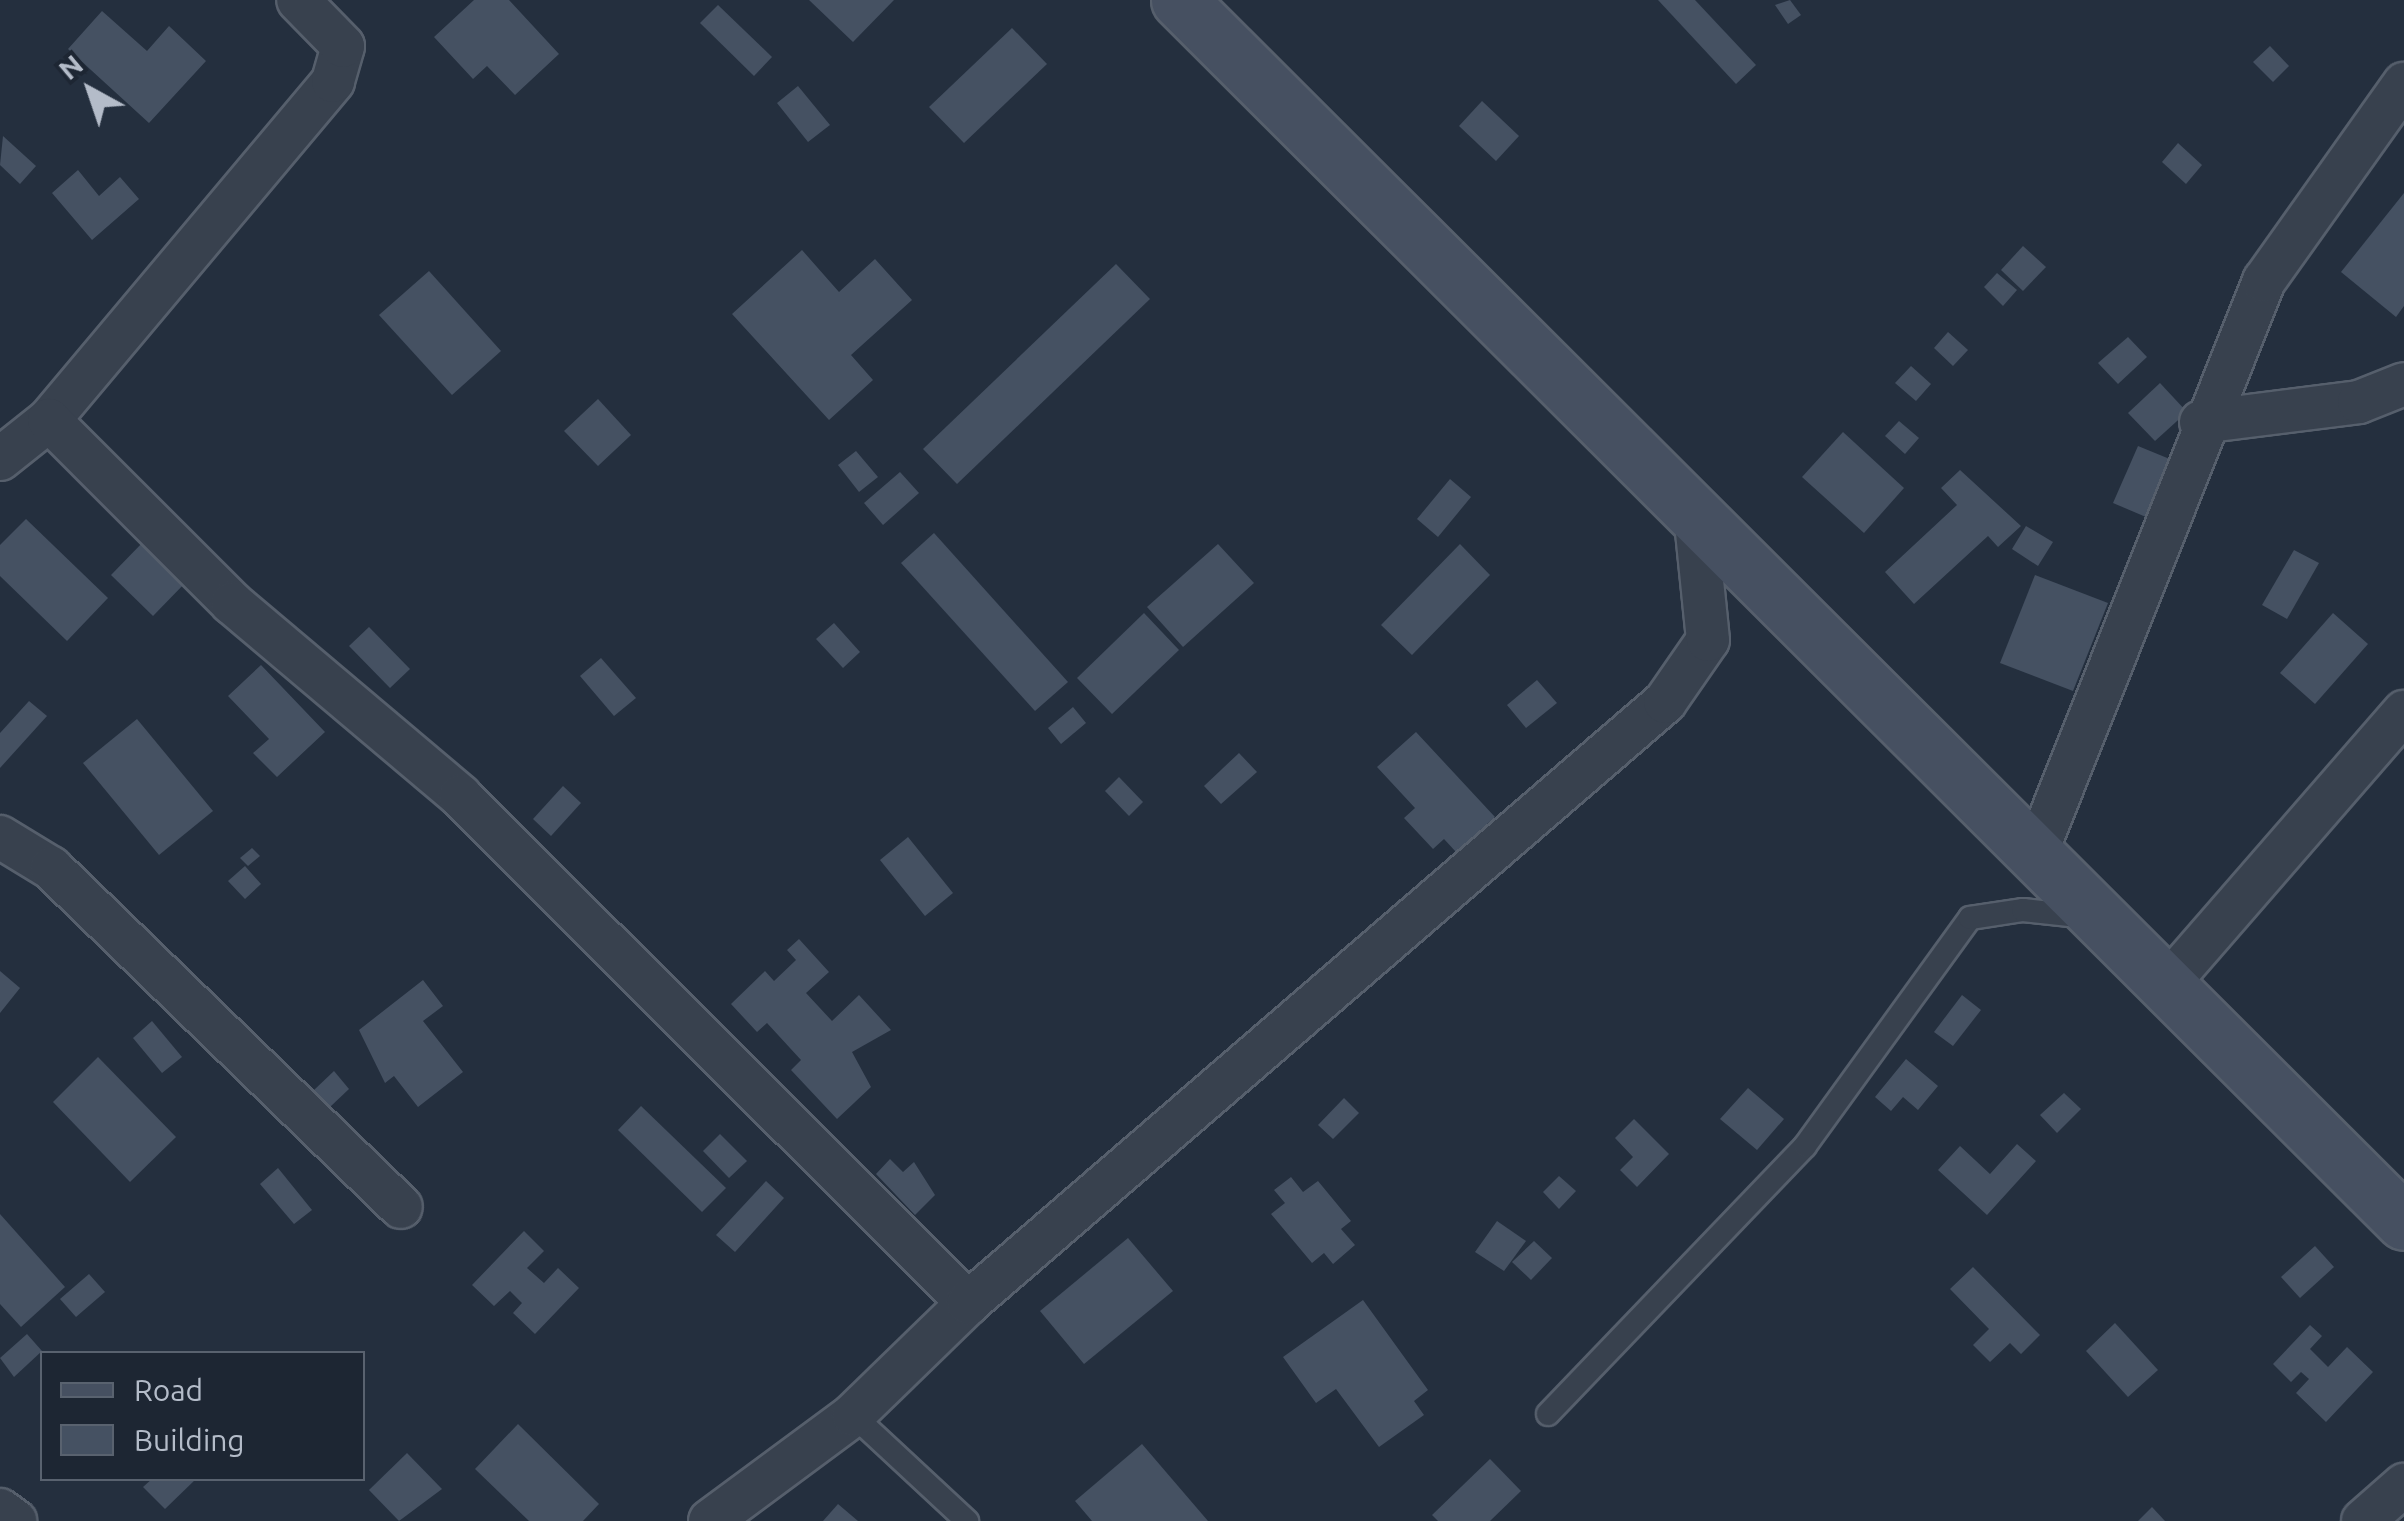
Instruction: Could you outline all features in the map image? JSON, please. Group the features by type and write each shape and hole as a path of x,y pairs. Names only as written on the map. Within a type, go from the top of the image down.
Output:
{"main road":[{"path":"1179,0 1696,521 2036,853 2164,988 2404,1222"}],"street":[{"path":"0,460 49,420 333,81 342,46 298,0"},
{"path":"2036,853 2201,422 2264,281 2404,84"},
{"path":"2201,422 2359,402 2404,384"},
{"path":"49,420 232,603 460,796 968,1303"},
{"path":"710,1521 852,1415 968,1303 1345,987 1685,680 1708,640 1696,521"},
{"path":"2164,988 2404,712"},
{"path":"0,837 51,868 401,1207"},
{"path":"2363,1521 2404,1485"},
{"path":"0,1510 14,1521"}],"lane":[{"path":"1548,1414 1805,1146 1970,918 2023,910 2096,918"},
{"path":"852,1415 967,1521"}],"building":[{"path":"474,0 509,0 559,54 515,95 487,66 473,79 434,37"},
{"path":"809,0 894,0 853,42"},
{"path":"1658,0 1695,0 1756,65 1736,84"},
{"path":"1790,0 1801,15 1788,24 1775,5"},
{"path":"718,5 772,57 754,76 700,23"},
{"path":"102,11 147,51 169,26 206,61 149,123 68,49"},
{"path":"1012,28 1047,64 964,143 929,107"},
{"path":"2270,46 2289,66 2273,82 2253,62"},
{"path":"798,86 830,125 808,142 777,103"},
{"path":"1482,101 1519,136 1496,161 1459,126"},
{"path":"3,136 36,166 20,184 0,165"},
{"path":"2178,143 2202,165 2186,184 2162,162"},
{"path":"78,170 99,196 120,177 139,199 92,240 52,193"},
{"path":"2404,193 2404,306 2396,317 2341,272"},
{"path":"2023,246 2046,267 2023,291 2001,270"},
{"path":"802,250 839,292 875,259 912,300 851,355 873,380 829,420 732,314"},
{"path":"1116,264 1150,299 957,484 923,449"},
{"path":"429,271 501,351 452,395 379,315"},
{"path":"1997,273 2017,290 2003,306 1984,287"},
{"path":"1948,332 1968,350 1953,366 1934,348"},
{"path":"2128,337 2147,357 2118,384 2098,363"},
{"path":"1911,366 1931,384 1916,401 1895,383"},
{"path":"2160,383 2187,412 2155,441 2128,413"},
{"path":"598,399 631,435 598,466 564,431"},
{"path":"1899,421 1919,438 1905,454 1885,436"},
{"path":"1843,432 1904,488 1864,533 1802,477"},
{"path":"2138,446 2177,462 2153,520 2113,503"},
{"path":"856,451 878,477 859,492 838,465"},
{"path":"1960,470 2021,526 1998,547 1988,536 1914,604 1885,572 1957,505 1941,488"},
{"path":"900,472 919,493 883,525 864,503"},
{"path":"1450,479 1471,497 1438,537 1417,519"},
{"path":"26,519 108,598 67,641 0,576 0,545"},
{"path":"2026,526 2053,542 2038,566 2012,549"},
{"path":"934,533 1068,682 1035,711 901,563"},
{"path":"145,540 187,581 153,616 111,575"},
{"path":"1218,544 1254,583 1183,647 1147,607"},
{"path":"1460,544 1490,575 1412,655 1381,625"},
{"path":"2294,550 2319,563 2287,619 2262,605"},
{"path":"2035,575 2108,603 2073,691 2000,663"},
{"path":"1144,613 1179,650 1112,714 1077,678"},
{"path":"2333,613 2368,644 2315,704 2280,673"},
{"path":"834,623 860,652 843,668 816,639"},
{"path":"369,627 410,669 390,688 349,646"},
{"path":"601,658 636,698 614,716 580,676"},
{"path":"261,665 325,732 277,777 253,753 269,739 228,696"},
{"path":"1537,680 1557,703 1526,728 1507,705"},
{"path":"29,701 47,716 0,768 0,733"},
{"path":"1073,707 1086,723 1061,744 1048,728"},
{"path":"137,719 213,811 159,855 83,763"},
{"path":"1416,732 1495,817 1456,852 1444,839 1433,849 1404,818 1415,808 1377,767"},
{"path":"1239,753 1257,772 1221,804 1204,786"},
{"path":"1119,777 1143,802 1129,816 1105,791"},
{"path":"563,786 581,803 551,836 533,819"},
{"path":"908,837 953,893 925,916 880,860"},
{"path":"252,848 260,856 248,866 240,858"},
{"path":"245,866 261,884 245,899 228,881"},
{"path":"799,939 829,972 806,993 832,1021 859,995 891,1030 852,1052 871,1087 837,1119 791,1070 801,1060 767,1023 757,1032 731,1004 765,971 774,981 796,960 787,950"},
{"path":"0,971 20,988 0,1013"},
{"path":"423,980 443,1006 423,1021 463,1072 418,1107 394,1076 385,1083 359,1030"},
{"path":"1962,995 1981,1010 1953,1046 1934,1032"},
{"path":"152,1021 182,1057 162,1073 133,1038"},
{"path":"98,1057 176,1137 130,1182 53,1102"},
{"path":"1906,1059 1938,1086 1918,1110 1903,1097 1891,1111 1875,1097"},
{"path":"334,1071 349,1089 330,1107 314,1090"},
{"path":"1748,1088 1784,1119 1757,1150 1720,1119"},
{"path":"2064,1093 2081,1109 2057,1133 2040,1115"},
{"path":"1344,1098 1359,1113 1333,1139 1318,1125"},
{"path":"641,1106 726,1188 702,1212 618,1130"},
{"path":"1634,1119 1669,1154 1637,1187 1620,1170 1633,1157 1615,1138"},
{"path":"720,1134 747,1161 729,1178 703,1151"},
{"path":"2017,1144 2036,1161 1987,1215 1938,1170 1960,1146 1990,1174"},
{"path":"890,1159 903,1172 914,1162 935,1195 915,1215 876,1174"},
{"path":"278,1168 312,1210 294,1224 260,1184"},
{"path":"1559,1176 1576,1191 1559,1209 1543,1192"},
{"path":"1291,1177 1303,1192 1318,1181 1351,1221 1341,1229 1355,1245 1333,1264 1324,1253 1312,1263 1271,1214 1285,1203 1274,1190"},
{"path":"766,1181 784,1198 735,1252 716,1235"},
{"path":"0,1214 65,1287 21,1327 0,1304"},
{"path":"1497,1221 1526,1241 1504,1271 1475,1252"},
{"path":"524,1231 544,1251 527,1268 544,1283 558,1268 579,1288 535,1334 513,1313 522,1303 510,1291 494,1306 472,1285"},
{"path":"1128,1238 1173,1291 1084,1364 1040,1311"},
{"path":"1534,1241 1552,1258 1531,1280 1512,1262"},
{"path":"2315,1246 2334,1267 2300,1298 2281,1277"},
{"path":"1973,1267 2040,1335 2021,1354 2010,1343 1990,1362 1973,1345 1989,1329 1950,1289"},
{"path":"89,1274 105,1292 76,1317 60,1299"},
{"path":"1363,1300 1428,1390 1414,1401 1424,1415 1379,1447 1336,1389 1316,1403 1283,1357"},
{"path":"2115,1323 2158,1370 2128,1397 2086,1351"},
{"path":"2310,1325 2322,1336 2310,1349 2328,1367 2347,1347 2373,1372 2326,1422 2296,1393 2309,1379 2301,1372 2291,1382 2273,1364"},
{"path":"27,1334 42,1351 14,1377 0,1358"},
{"path":"518,1424 599,1504 583,1521 529,1521 475,1469"},
{"path":"1142,1444 1208,1521 1092,1521 1075,1501"},
{"path":"407,1453 442,1489 399,1521 369,1490"},
{"path":"1490,1459 1521,1491 1490,1521 1438,1521 1432,1515"},
{"path":"150,1481 194,1481 165,1509 143,1487"},
{"path":"838,1504 858,1521 823,1521"},
{"path":"2152,1507 2165,1521 2138,1521"}]}
